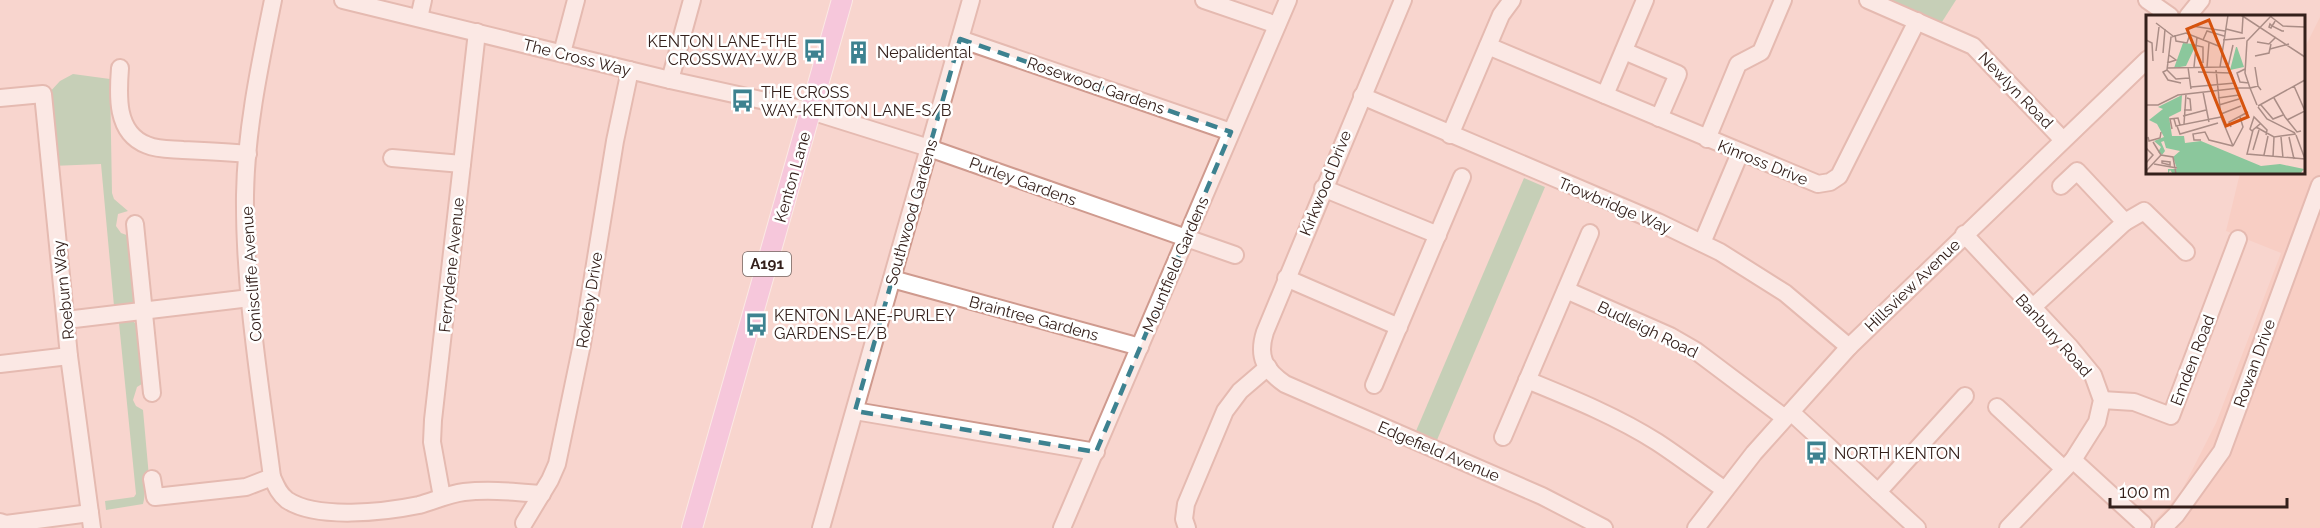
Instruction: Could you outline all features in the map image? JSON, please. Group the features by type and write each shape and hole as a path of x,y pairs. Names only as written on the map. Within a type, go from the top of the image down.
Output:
{"main road":[{"name":"Kenton Lane","path":"692,528 842,0"}],"street":[{"name":"Coniscliffe Avenue","path":"272,477 250,298 245,203 258,72 273,0"},
{"name":"The Cross Way","path":"343,0 670,80 811,111"},
{"path":"419,18 423,0"},
{"path":"562,53 576,0"},
{"path":"670,80 692,0"},
{"name":"Southwood Gardens","path":"821,528 971,0"},
{"path":"1204,0 1277,24"},
{"name":"Mountfield Gardens","path":"1062,528 1288,0"},
{"name":"Kirkwood Drive","path":"1270,371 1263,360 1261,345 1323,188 1403,0"},
{"path":"1450,135 1501,15 1512,0"},
{"path":"1605,95 1645,0"},
{"path":"1707,139 1738,64 1761,52 1783,0"},
{"name":"Newlyn Road","path":"1868,0 1973,46 2063,140"},
{"path":"2147,0 2169,15"},
{"path":"2189,15 2200,0"},
{"name":"Kinross Drive","path":"1488,46 1818,184 1830,182 1839,176 1917,21"},
{"name":"Ferrydene Avenue","path":"442,497 432,442 433,420 477,32"},
{"name":"Rosewood Gardens","path":"960,39 1231,132"},
{"path":"1624,51 1678,74 1659,118"},
{"name":"Hillsview Avenue","path":"1696,528 1788,415 1849,347 1964,234 2146,62"},
{"path":"120,68 118,93 120,113 124,124 145,145 249,154"},
{"name":"Rokeby Drive","path":"524,523 557,464 580,355 615,141 630,70"},
{"name":"Roeburn Way","path":"0,98 43,94 69,356 91,520"},
{"name":"Trowbridge Way","path":"1362,96 1720,252 1785,293 1849,347"},
{"name":"Purley Gardens","path":"811,111 929,148 1234,255"},
{"path":"1702,243 1740,153"},
{"path":"392,158 462,164"},
{"path":"2061,186 2077,171 2125,222"},
{"path":"1374,385 1462,177"},
{"name":"Rowan Drive","path":"2163,528 2176,515 2222,451 2320,185"},
{"path":"1323,188 1438,236"},
{"path":"2032,308 2125,222 2144,211 2186,252"},
{"path":"135,224 152,393"},
{"path":"1503,437 1590,233"},
{"name":"Banbury Road","path":"1964,234 2070,347 2093,375 2102,400"},
{"name":"Emden Road","path":"2102,400 2134,402 2171,416 2238,239"},
{"path":"1286,278 1399,327"},
{"name":"Braintree Gardens","path":"892,279 1140,347"},
{"name":"Budleigh Road","path":"1566,290 1670,336 1696,351 1788,415 1917,528"},
{"path":"66,320 250,298"},
{"path":"0,364 69,356"},
{"path":"1187,528 1184,519 1186,504 1225,411 1240,391 1270,371"},
{"name":"Edgefield Avenue","path":"1270,371 1285,384 1542,496 1604,528"},
{"path":"1527,380 1590,406 1636,430 1725,490"},
{"path":"1878,492 1965,396"},
{"path":"2011,527 2068,464 2097,422 2102,400"},
{"path":"1997,407 2143,524"},
{"path":"855,411 1096,452"},
{"path":"152,479 155,497 246,487 272,477 277,490 286,499 300,506 317,510 378,512 422,504 461,492 493,490 542,494"},
{"path":"0,522 6,524 91,520"}],"highlighted area":[{"path":"960,39 1231,132 1096,452 855,411"}],"shaded area":[{"path":"2320,17 2320,528 2148,528 2181,492 2216,423 2281,253 2226,231 2240,174 2305,174 2305,47"}],"green space":[{"path":"1876,0 1956,0 1940,25"},
{"path":"73,74 110,79 112,193 114,199 128,211 118,214 116,226 121,233 132,237 137,296 134,305 114,306 101,164 52,166 48,94 60,81"},
{"path":"1524,178 1545,187 1437,440 1416,431"},
{"path":"133,321 140,328 145,382 137,387 133,400 136,406 143,410 149,477 143,504 106,510 105,501 134,497 136,494 119,323"}],"place":[{"name":"KENTON LANE-THE CROSSWAY-W/B","path":"815,50"},
{"name":"Nepalidental","path":"859,52"},
{"name":"THE CROSS WAY-KENTON LANE-S/B","path":"743,101"},
{"name":"KENTON LANE-PURLEY GARDENS-E/B","path":"756,324"},
{"name":"NORTH KENTON","path":"1816,453"}]}
